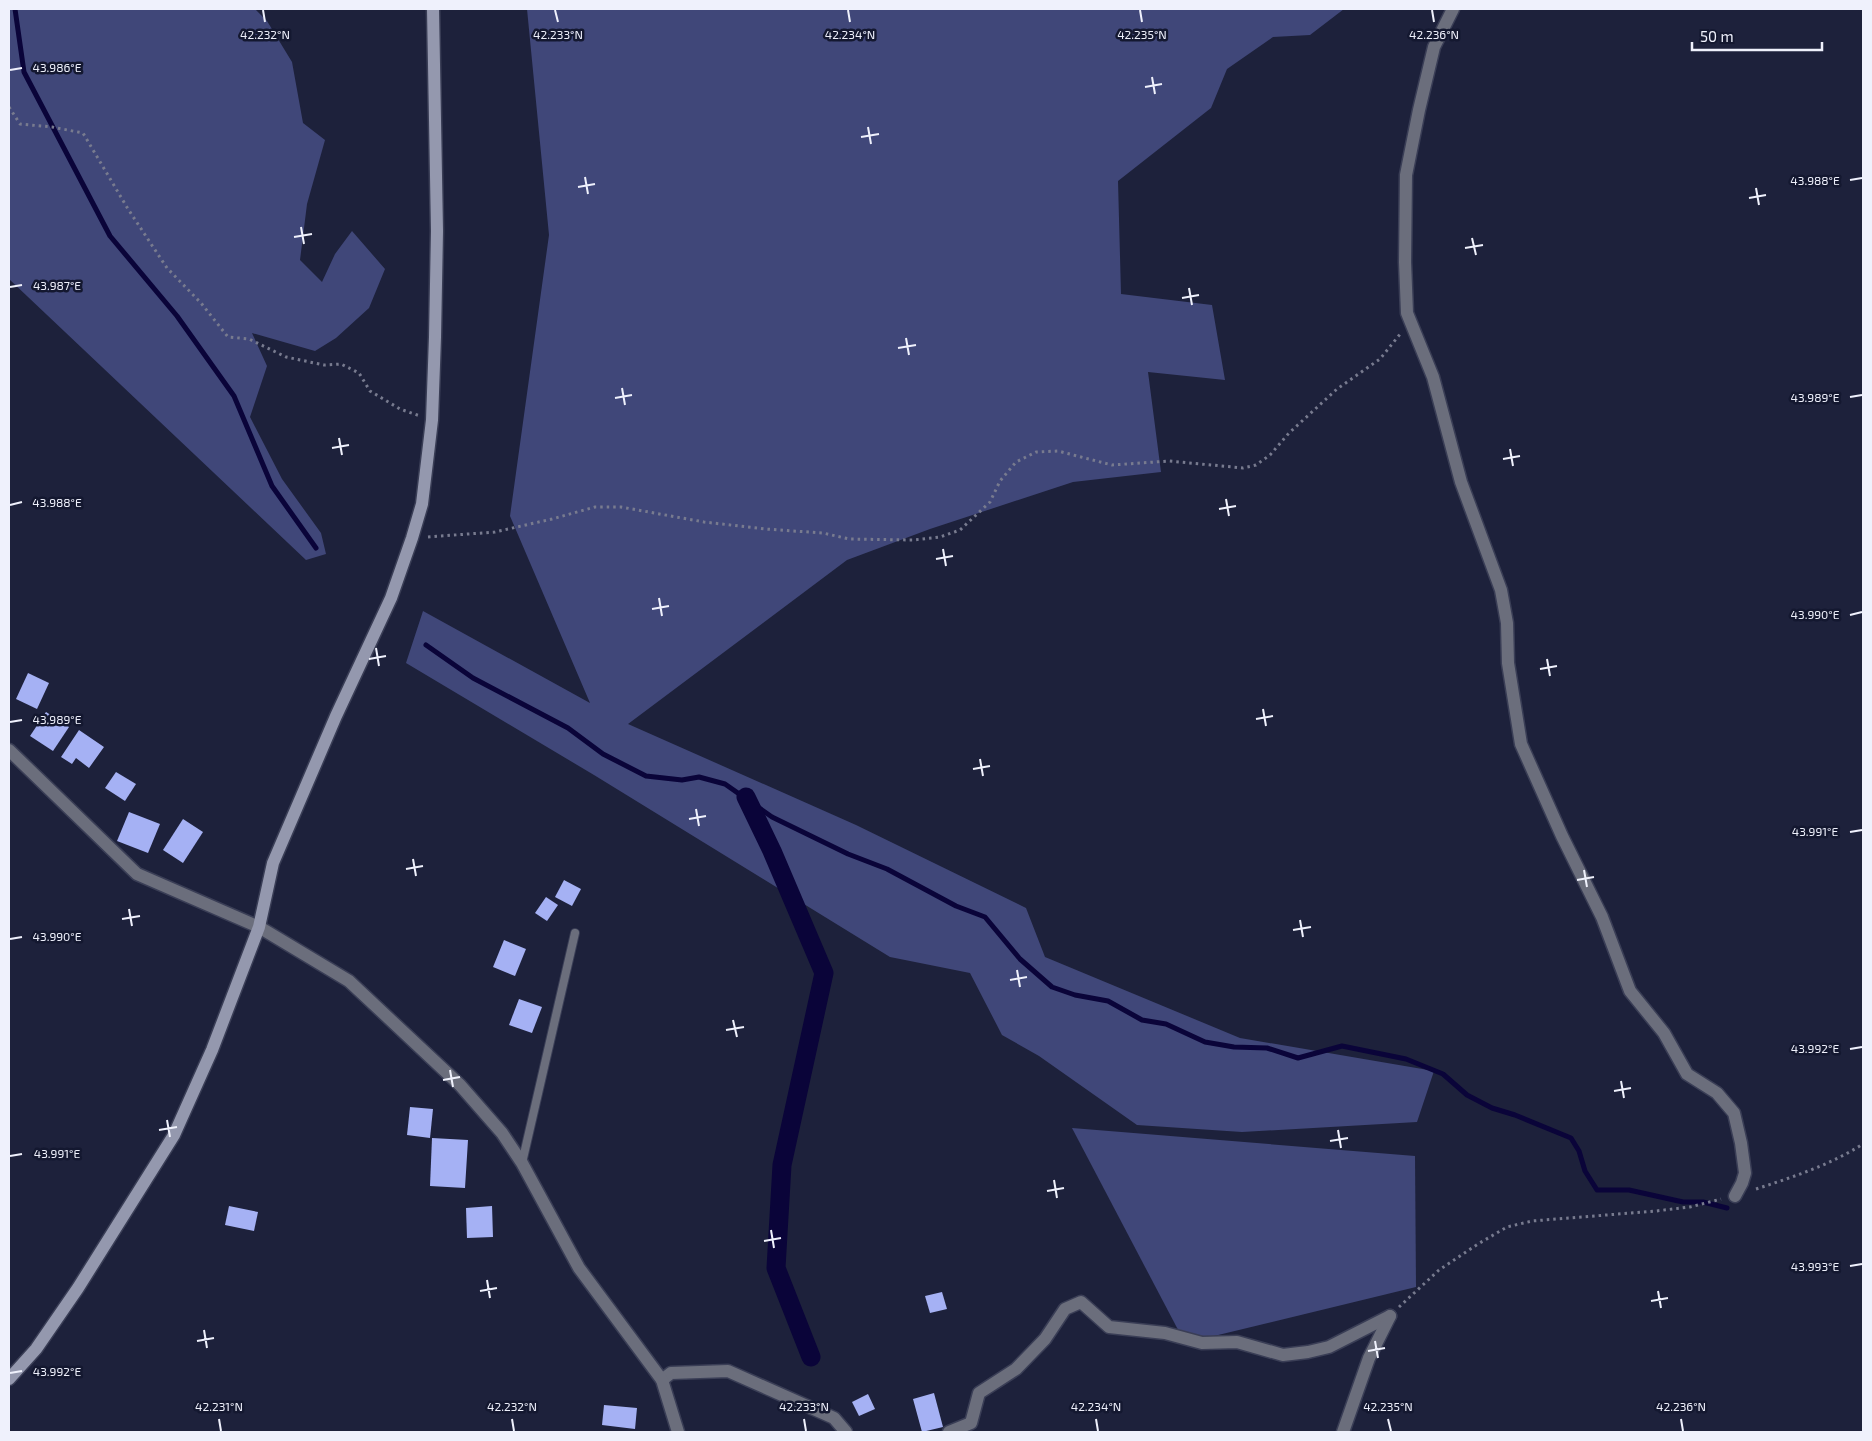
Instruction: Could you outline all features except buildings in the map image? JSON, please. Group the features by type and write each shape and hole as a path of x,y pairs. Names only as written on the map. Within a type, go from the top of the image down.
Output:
{"main road":[{"path":"9,1379 36,1349 78,1288 174,1135 212,1050 259,927 273,863 336,716 391,598 412,538 422,504 432,420 437,231 432,9"}],"street":[{"path":"1454,9 1434,47 1406,175 1405,262 1407,313 1433,377 1461,482 1501,590 1506,624 1508,663 1522,744 1562,836 1602,918 1630,991 1664,1033 1688,1074 1717,1093 1734,1113 1741,1143 1744,1172 1742,1183 1735,1196"},
{"path":"9,750 137,874 259,927 349,981 460,1085 502,1133 522,1163 579,1268 662,1380 678,1432"},
{"path":"949,1432 971,1423 979,1393 1016,1369 1045,1339 1065,1309 1081,1302 1109,1327 1165,1333 1202,1343 1237,1342 1283,1355 1329,1347 1390,1316"},
{"path":"1343,1432 1369,1358 1390,1316"},
{"path":"662,1380 671,1374 728,1371 834,1418 846,1432"}],"lane":[{"path":"522,1163 575,933"}],"path":[{"path":"9,107 20,124 52,127 83,133 128,209 167,268 201,303 228,338 249,339 286,357 324,365 341,364 359,373 370,391 400,409 432,420"},
{"path":"412,538 495,532 595,507 621,507 713,523 823,533 849,539 913,540 940,537 960,530 990,502 1000,481 1016,462 1036,452 1058,451 1112,465 1169,461 1243,468 1256,465 1270,455 1289,433 1337,389 1380,359 1403,329 1407,313"},
{"path":"1390,1316 1439,1270 1507,1226 1532,1221 1690,1207 1735,1196 1803,1174 1843,1157 1863,1144"}],"shaded area":[{"path":"9,9 255,9 267,21 292,62 303,123 325,140 307,204 300,260 322,282 335,254 352,231 385,269 369,308 336,338 315,351 252,333 267,366 250,417 282,479 321,533 326,554 306,560 9,279"},
{"path":"527,9 1344,9 1310,35 1273,37 1227,69 1211,108 1118,181 1121,294 1212,305 1225,380 1148,372 1161,472 1073,482 930,529 847,560 628,724 856,825 1026,908 1045,957 1240,1038 1434,1071 1417,1122 1242,1132 1137,1125 1039,1056 1002,1035 970,973 890,957 594,775 406,663 423,611 590,703 510,516 549,235"},
{"path":"1072,1128 1415,1156 1416,1287 1185,1343"}],"waterway":[{"path":"15,9 24,72 110,236 177,316 234,396 272,486 316,548"},
{"path":"426,645 473,678 568,728 603,754 646,776 682,780 699,777 725,784 772,817 848,854 887,869 956,906 985,917 1020,959 1052,987 1075,995 1108,1001 1142,1020 1166,1024 1205,1042 1234,1047 1267,1048 1298,1058 1342,1046 1406,1059 1443,1074 1467,1095 1492,1108 1515,1115 1571,1138 1579,1151 1585,1171 1597,1190 1629,1190 1683,1202 1703,1202 1727,1208"},
{"path":"746,797 772,851 824,973 782,1165 776,1268 811,1357"}]}
